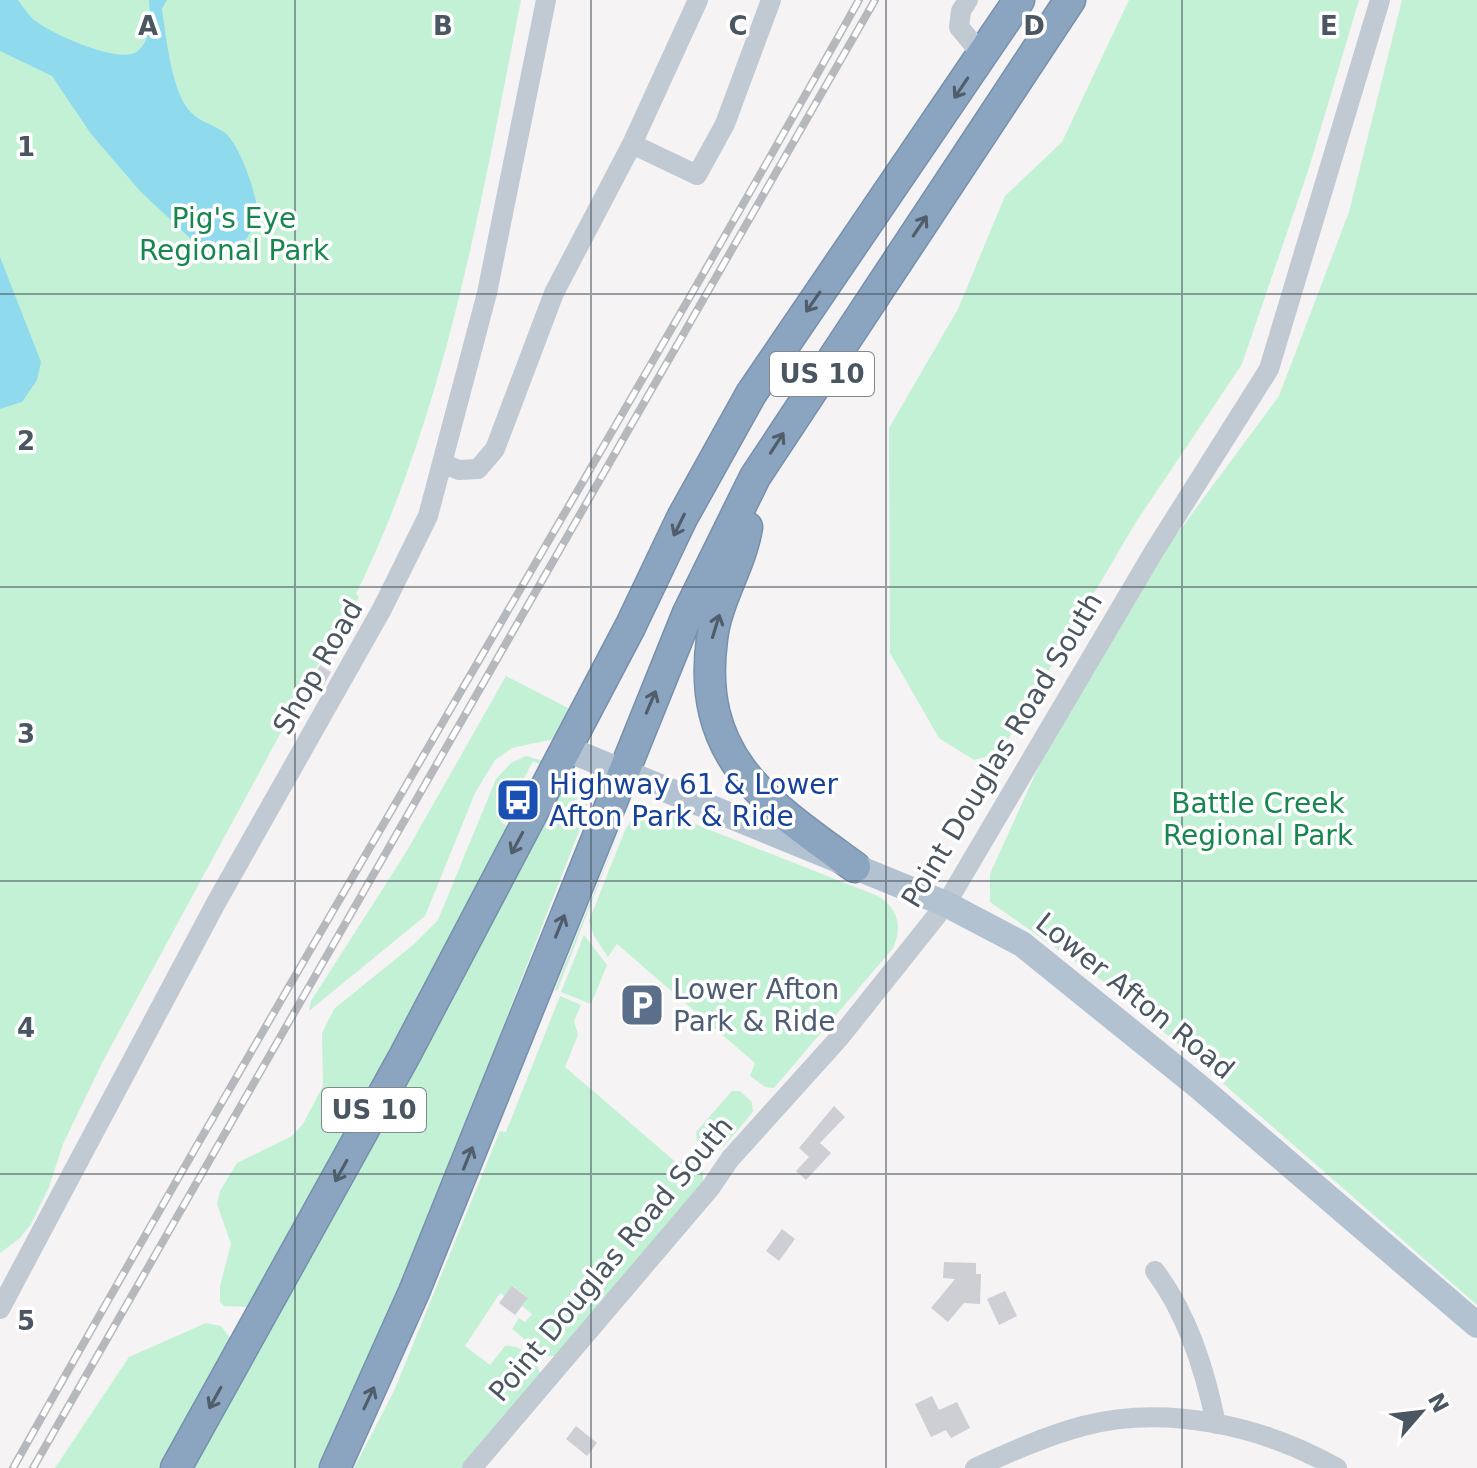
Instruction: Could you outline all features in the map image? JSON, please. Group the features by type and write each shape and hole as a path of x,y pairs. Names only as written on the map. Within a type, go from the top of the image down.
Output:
{"highway":[{"name":"US 10","path":"176,1468 405,1055 567,749 682,518 751,394 1019,0"},
{"name":"US 10","path":"335,1468 414,1292 688,613 755,477 1070,0"},
{"path":"755,477 746,534 712,637 710,705 732,762 787,818 855,867"}],"main road":[{"name":"Lower Afton Road","path":"567,749 621,774 946,904 1041,956 1477,1325"}],"street":[{"name":"Shop Road","path":"0,1309 209,916 382,609 428,516 491,278 546,0"},
{"path":"444,464 459,470 478,469 495,449 554,293 632,144 698,0"},
{"path":"632,144 697,175 725,124 771,0"},
{"path":"968,0 961,11 959,27 983,56"},
{"name":"Point Douglas Road South","path":"472,1468 711,1187 730,1159 840,1037 946,904 1153,553 1269,369 1380,0"},
{"path":"1155,1271 1175,1298 1208,1384 1216,1424"},
{"path":"975,1468 1085,1425 1160,1419 1216,1424 1271,1436 1337,1468"}],"green space":[{"name":"Pig's Eye Regional Park","path":"0,0 521,0 475,228 438,378 388,523 356,594 359,597 318,664 103,1061 63,1144 49,1187 31,1224 20,1238 0,1253"},
{"path":"1129,0 1359,0 1308,171 1242,364 1136,522 1000,753 974,760 939,738 890,653 889,428 958,309 1005,196 1062,142"},
{"name":"Battle Creek Regional Park","path":"1402,0 1477,0 1477,1305 1117,991 990,902 990,874 1092,649 1279,396 1349,212"},
{"path":"506,676 570,709 554,739 512,748 495,760 475,793 425,916 309,1011 311,1001 405,854"},
{"path":"526,756 543,761 541,765 533,761 501,822 510,828 249,1307 224,1306 220,1302 220,1286 231,1244 217,1204 220,1191 237,1163 292,1136 303,1124 323,1086 322,1033 334,1009 413,945 438,920 496,779 511,763"},
{"path":"568,781 590,790 579,831 504,1024 475,1112 323,1468 189,1468"},
{"path":"647,809 662,811 878,896 894,912 898,933 893,948 774,1088 765,1087 750,1076 755,1063 617,944 608,957 594,936 589,921 625,830 632,819"},
{"path":"621,827 557,991 563,969"},
{"path":"584,935 607,965 591,1004 561,992"},
{"path":"560,996 581,1005 574,1021 578,1035 565,1067 678,1164 688,1156 703,1170 703,1183 555,1356 546,1356 512,1329 519,1318 525,1322 532,1314 522,1306 528,1298 513,1286 505,1296 500,1293 465,1346 490,1365 505,1346 523,1350 539,1369 540,1375 462,1468 354,1468 394,1391 500,1131 506,1132"},
{"path":"732,1091 740,1091 752,1102 753,1112 724,1146 710,1151 697,1141 696,1132"},
{"path":"206,1323 221,1326 231,1339 159,1468 55,1468 129,1357"}],"water":[{"path":"0,0 18,0 33,19 68,39 100,51 127,55 136,52 145,42 149,28 149,0 167,0 162,9 165,33 173,75 182,99 196,117 230,137 251,183 257,215 253,228 240,247 221,250 190,238 140,191 91,134 52,76 0,51"},
{"path":"0,257 41,362 37,380 22,402 0,409"}],"building":[{"path":"320,665 331,672 320,692 309,685"},
{"path":"834,1106 845,1117 820,1143 831,1153 806,1180 796,1171 809,1157 799,1148"},
{"path":"782,1229 795,1239 779,1261 766,1251"},
{"path":"944,1262 976,1263 976,1274 981,1274 980,1304 964,1303 948,1322 931,1308 955,1279 943,1278"},
{"path":"512,1286 528,1298 515,1315 499,1303"},
{"path":"1005,1291 1017,1316 999,1325 987,1299"},
{"path":"932,1396 939,1410 957,1402 970,1428 951,1438 946,1430 931,1437 915,1404"},
{"path":"576,1426 597,1443 587,1456 566,1439"}],"railway":[{"path":"13,1468 859,0"},
{"path":"33,1468 875,0"}],"place":[{"name":"Highway 61 & Lower Afton Park & Ride","path":"518,800"},
{"name":"Lower Afton Park & Ride","path":"642,1005"}]}
